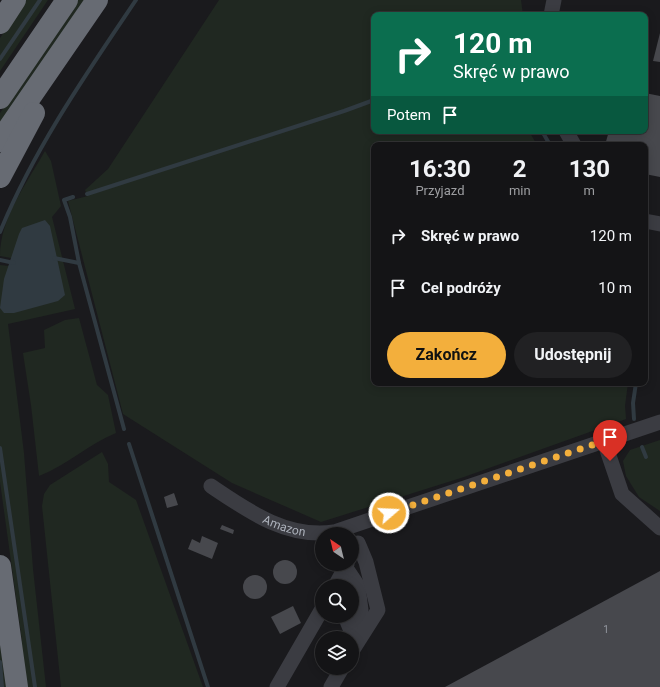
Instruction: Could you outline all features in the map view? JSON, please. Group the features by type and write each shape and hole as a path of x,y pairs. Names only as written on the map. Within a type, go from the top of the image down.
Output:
{"highway":[{"path":"0,12 10,0"},
{"path":"0,23 15,0"},
{"path":"0,98 67,0"},
{"path":"0,141 97,0"},
{"path":"0,177 77,30"},
{"path":"0,566 17,687"}],"street":[{"path":"552,12 554,0"},
{"path":"648,222 660,224"},
{"name":"Amazon","path":"211,486 255,515 283,527 307,533 334,532 660,422"},
{"path":"604,441 622,494 660,528"},
{"path":"359,527 360,523"},
{"path":"359,560 366,562 378,610 359,640"},
{"path":"354,571 361,610 357,631"},
{"path":"277,687 315,621"},
{"path":"331,687 338,675"}],"shaded area":[{"path":"26,0 48,0 0,71 0,38"},
{"path":"77,0 85,0 0,125 0,113"},
{"path":"219,0 521,0 523,12 371,12 371,134 531,134 535,142 371,142 371,386 628,386 625,406 626,419 464,477 321,522 232,483 123,414 68,201 88,196 85,190 108,169"},
{"path":"45,151 51,161 61,206 52,217 75,309 8,324 24,453 33,569 46,687 25,687 19,643 22,641 0,482 0,265 9,266 11,258 0,256 4,228 9,215"},
{"path":"45,220 50,226 65,295 58,301 14,313 4,313 0,308 4,279 19,234 22,228"},
{"path":"79,318 97,385 108,395 116,433 39,476 31,405 23,353 45,348 44,330 65,320"},
{"path":"660,440 660,511 639,497 626,476 623,461 630,450"},
{"path":"102,452 108,464 109,482 136,500 203,687 61,687 42,506 44,494 50,485"},
{"path":"0,625 9,687 0,687"}],"building":[{"path":"660,33 660,62 653,61"},
{"path":"648,94 660,96 660,177 648,175 648,142 606,142 608,134 648,134"},
{"path":"174,493 178,505 167,508 164,497"},
{"path":"222,525 234,530 233,534 220,529"},
{"path":"202,536 218,543 212,559 188,549 192,539 200,543"},
{"path":"285,560 294,563 297,572 294,581 285,584 276,581 273,572 276,563"},
{"path":"660,571 660,687 445,687"},
{"path":"255,575 264,578 267,587 264,596 255,599 246,596 243,587 246,578"},
{"path":"293,606 301,623 280,634 271,617"}],"waterway":[{"path":"0,59 40,0"},
{"path":"0,232 14,201 45,142 80,84 136,0"},
{"path":"87,194 371,101"},
{"path":"544,134 548,142"},
{"path":"73,197 64,200 70,217 79,263 124,429"},
{"path":"54,258 79,263"},
{"path":"0,260 14,263"},
{"path":"634,419 633,403 636,386"},
{"path":"129,444 208,687"},
{"path":"642,447 646,457"},
{"path":"0,448 35,687"},
{"path":"0,662 2,687"}],"route":[{"path":"389,513 604,441 610,461"}]}
